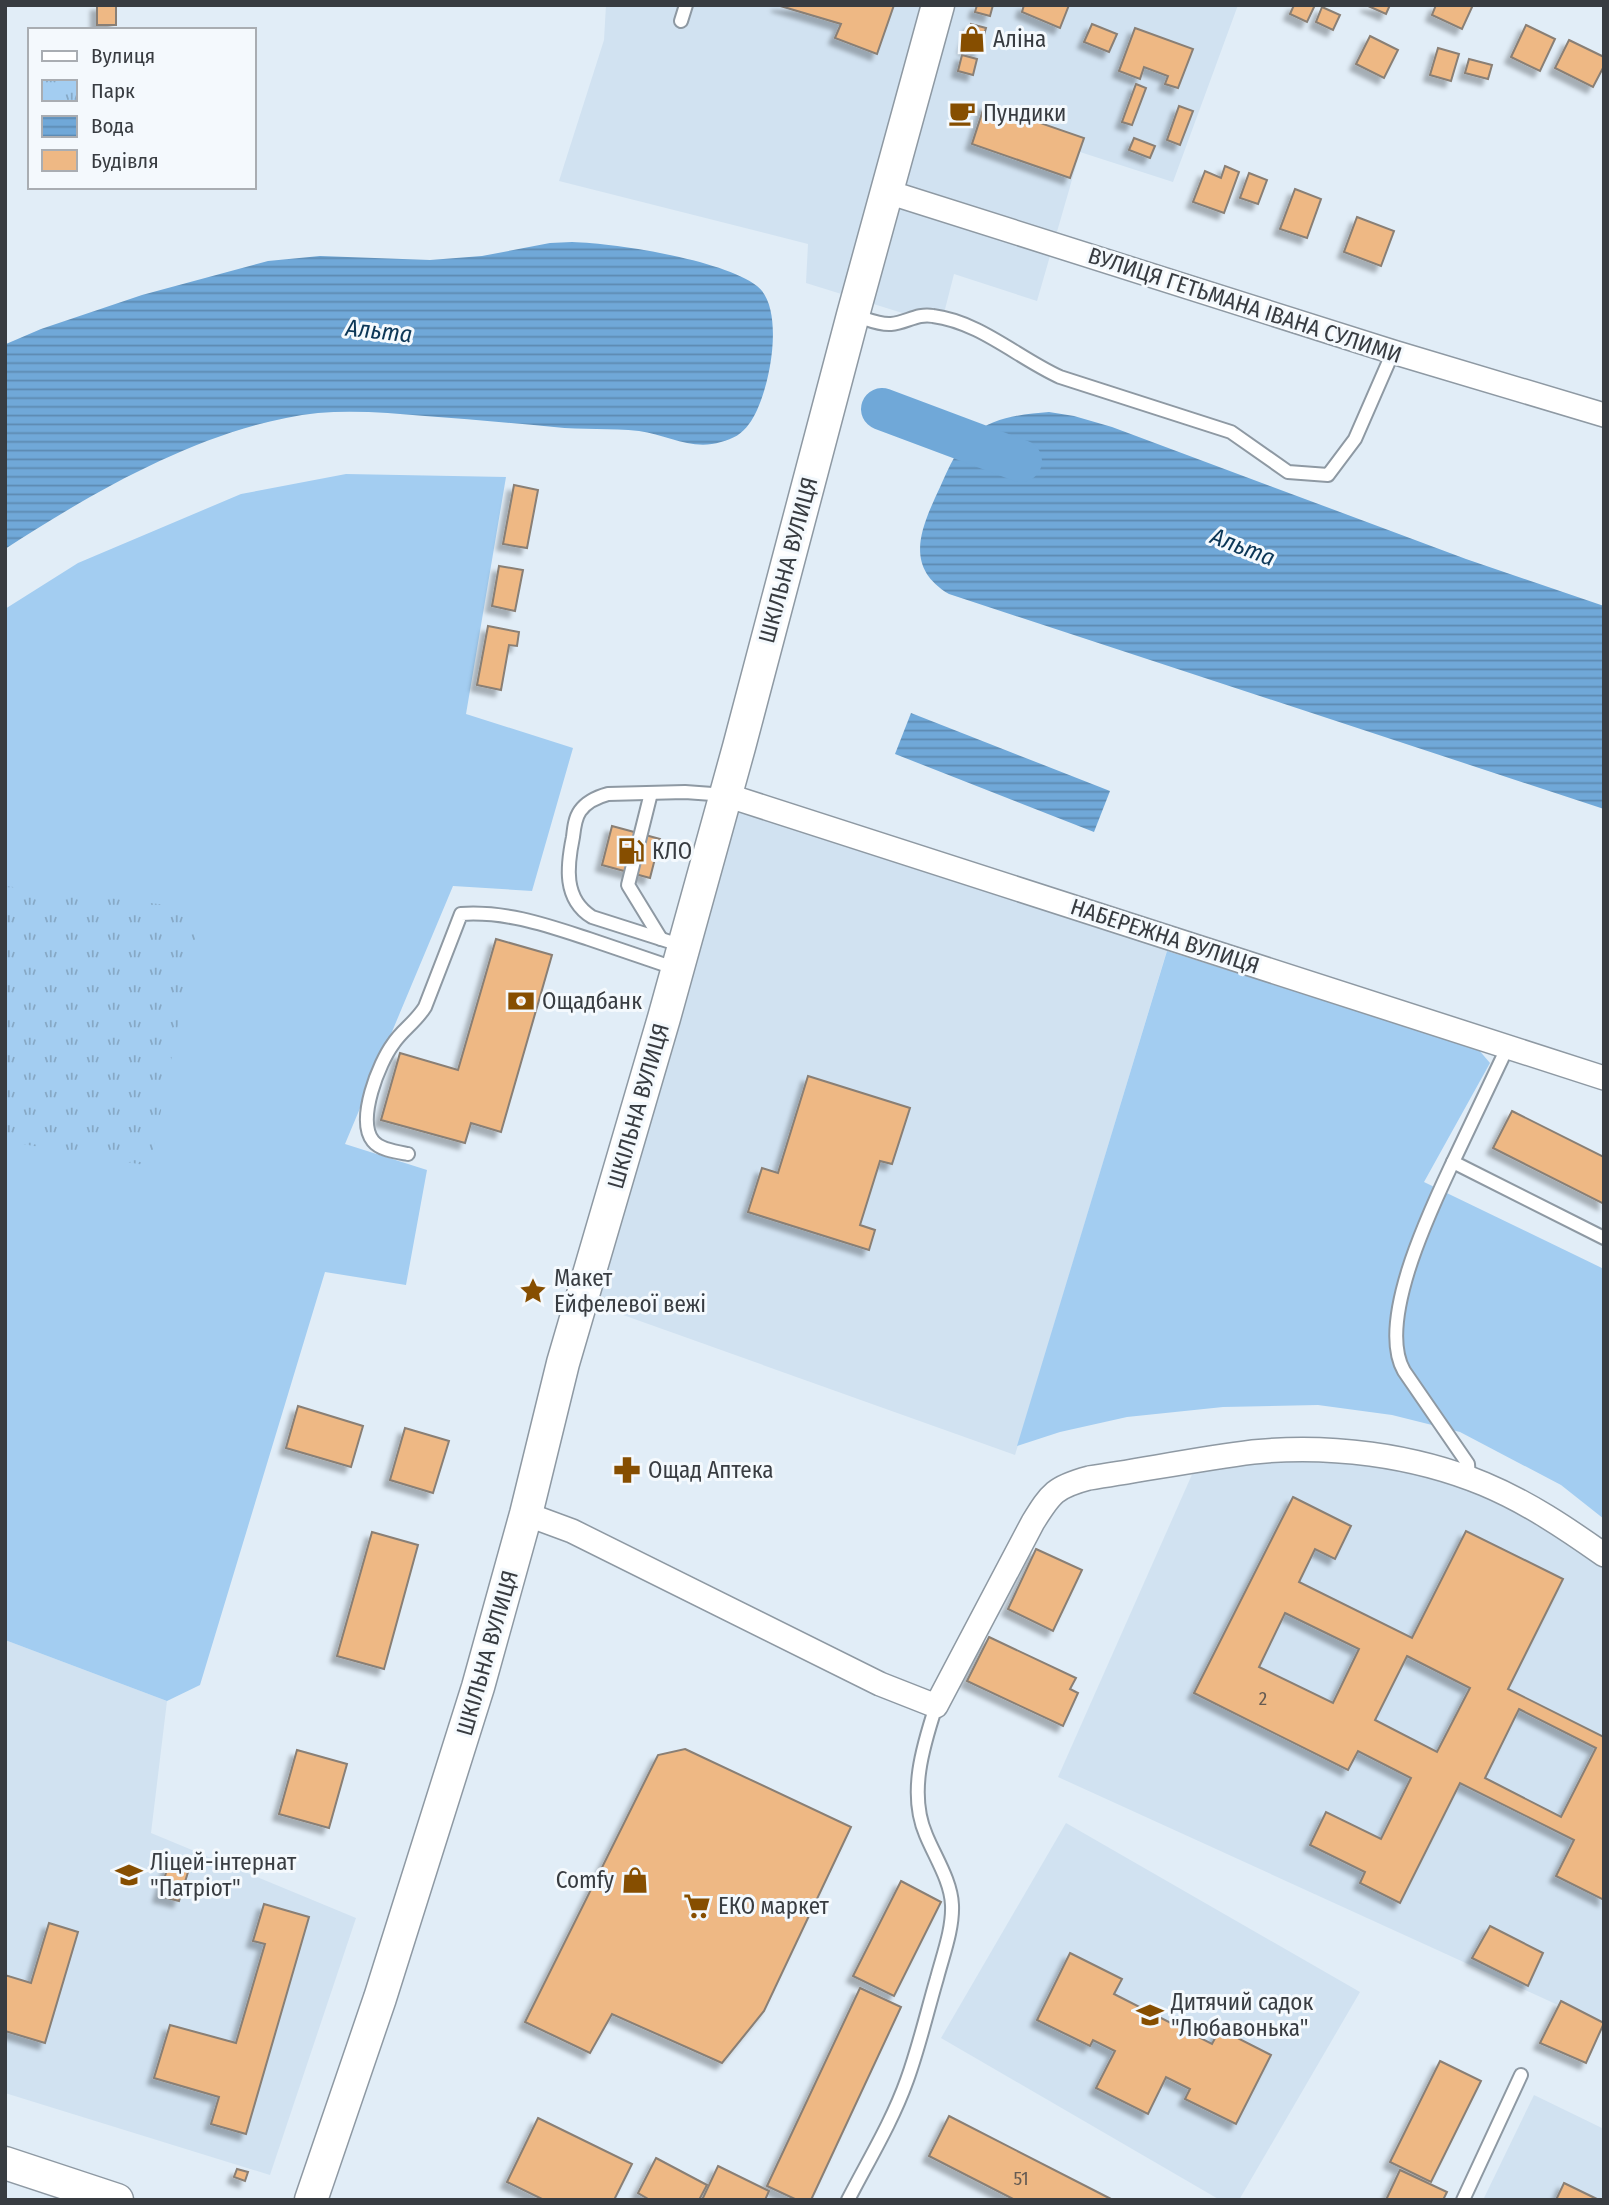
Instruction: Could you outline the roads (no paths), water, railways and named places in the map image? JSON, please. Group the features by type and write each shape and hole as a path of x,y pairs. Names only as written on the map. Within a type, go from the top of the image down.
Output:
{"main road":[{"name":"ШКІЛЬНА ВУЛИЦЯ","path":"311,2200 376,2011 478,1686 674,951 726,795 938,5"},
{"path":"5,2163 117,2200"}],"street":[{"name":"ВУЛИЦЯ ГЕТЬМАНА ІВАНА СУЛИМИ","path":"888,192 1393,352 1604,415"},
{"name":"НАБЕРЕЖНА ВУЛИЦЯ","path":"726,795 1604,1078"},
{"path":"526,1514 572,1531 880,1684 936,1706 1047,1500 1070,1483 1089,1478 1254,1452 1297,1450 1379,1456 1435,1467 1469,1478 1515,1499 1562,1526 1604,1555"}],"lane":[{"path":"681,21 686,5"},
{"path":"853,315 891,324 925,315 956,323 993,339 1060,377 1231,432 1288,472 1328,475 1355,439 1393,352"},
{"path":"651,793 628,885 674,951"},
{"path":"674,951 585,912 577,903 568,877 568,860 576,820 581,808 597,797 608,794 726,795"},
{"path":"408,1154 382,1147 373,1141 366,1122 368,1101 394,1041 417,1020 425,1007 461,915 509,915 674,951"},
{"path":"1469,1478 1468,1464 1399,1362 1400,1307 1410,1262 1429,1212 1508,1046"},
{"path":"1452,1162 1604,1238"},
{"path":"848,2200 907,2080 950,1927 952,1902 949,1889 918,1812 923,1751 936,1706"},
{"path":"1462,2200 1521,2075"}],"water":[{"path":"572,242 641,250 695,261 720,268 757,286 766,297 771,314 772,354 763,395 756,412 743,431 725,441 700,445 628,430 565,428 385,413 318,413 236,431 155,463 115,483 5,549 6,344 41,329 142,295 268,261 320,256 430,260 482,256 550,243"},
{"path":"1049,412 1112,427 1466,559 1604,606 1604,809 949,594 934,583 925,571 920,544 928,515 954,458 972,435 989,424 1019,415"},
{"path":"911,713 1110,791 1094,832 895,754"}],"waterway":[{"name":"Альта","path":"882,409 1021,461"}],"place":[{"name":"Аліна","path":"972,39"},
{"name":"Пундики","path":"962,113"},
{"name":"КЛО","path":"631,851"},
{"name":"Ощадбанк","path":"521,1001"},
{"name":"Макет Ейфелевої вежі","path":"533,1291"},
{"name":"Ощад Аптека","path":"627,1470"},
{"name":"Ліцей-інтернат \"Патріот\"","path":"129,1875"},
{"name":"Comfy","path":"635,1880"},
{"name":"ЕКО маркет","path":"697,1906"},
{"name":"Дитячий садок \"Любавонька\"","path":"1150,2015"}]}
